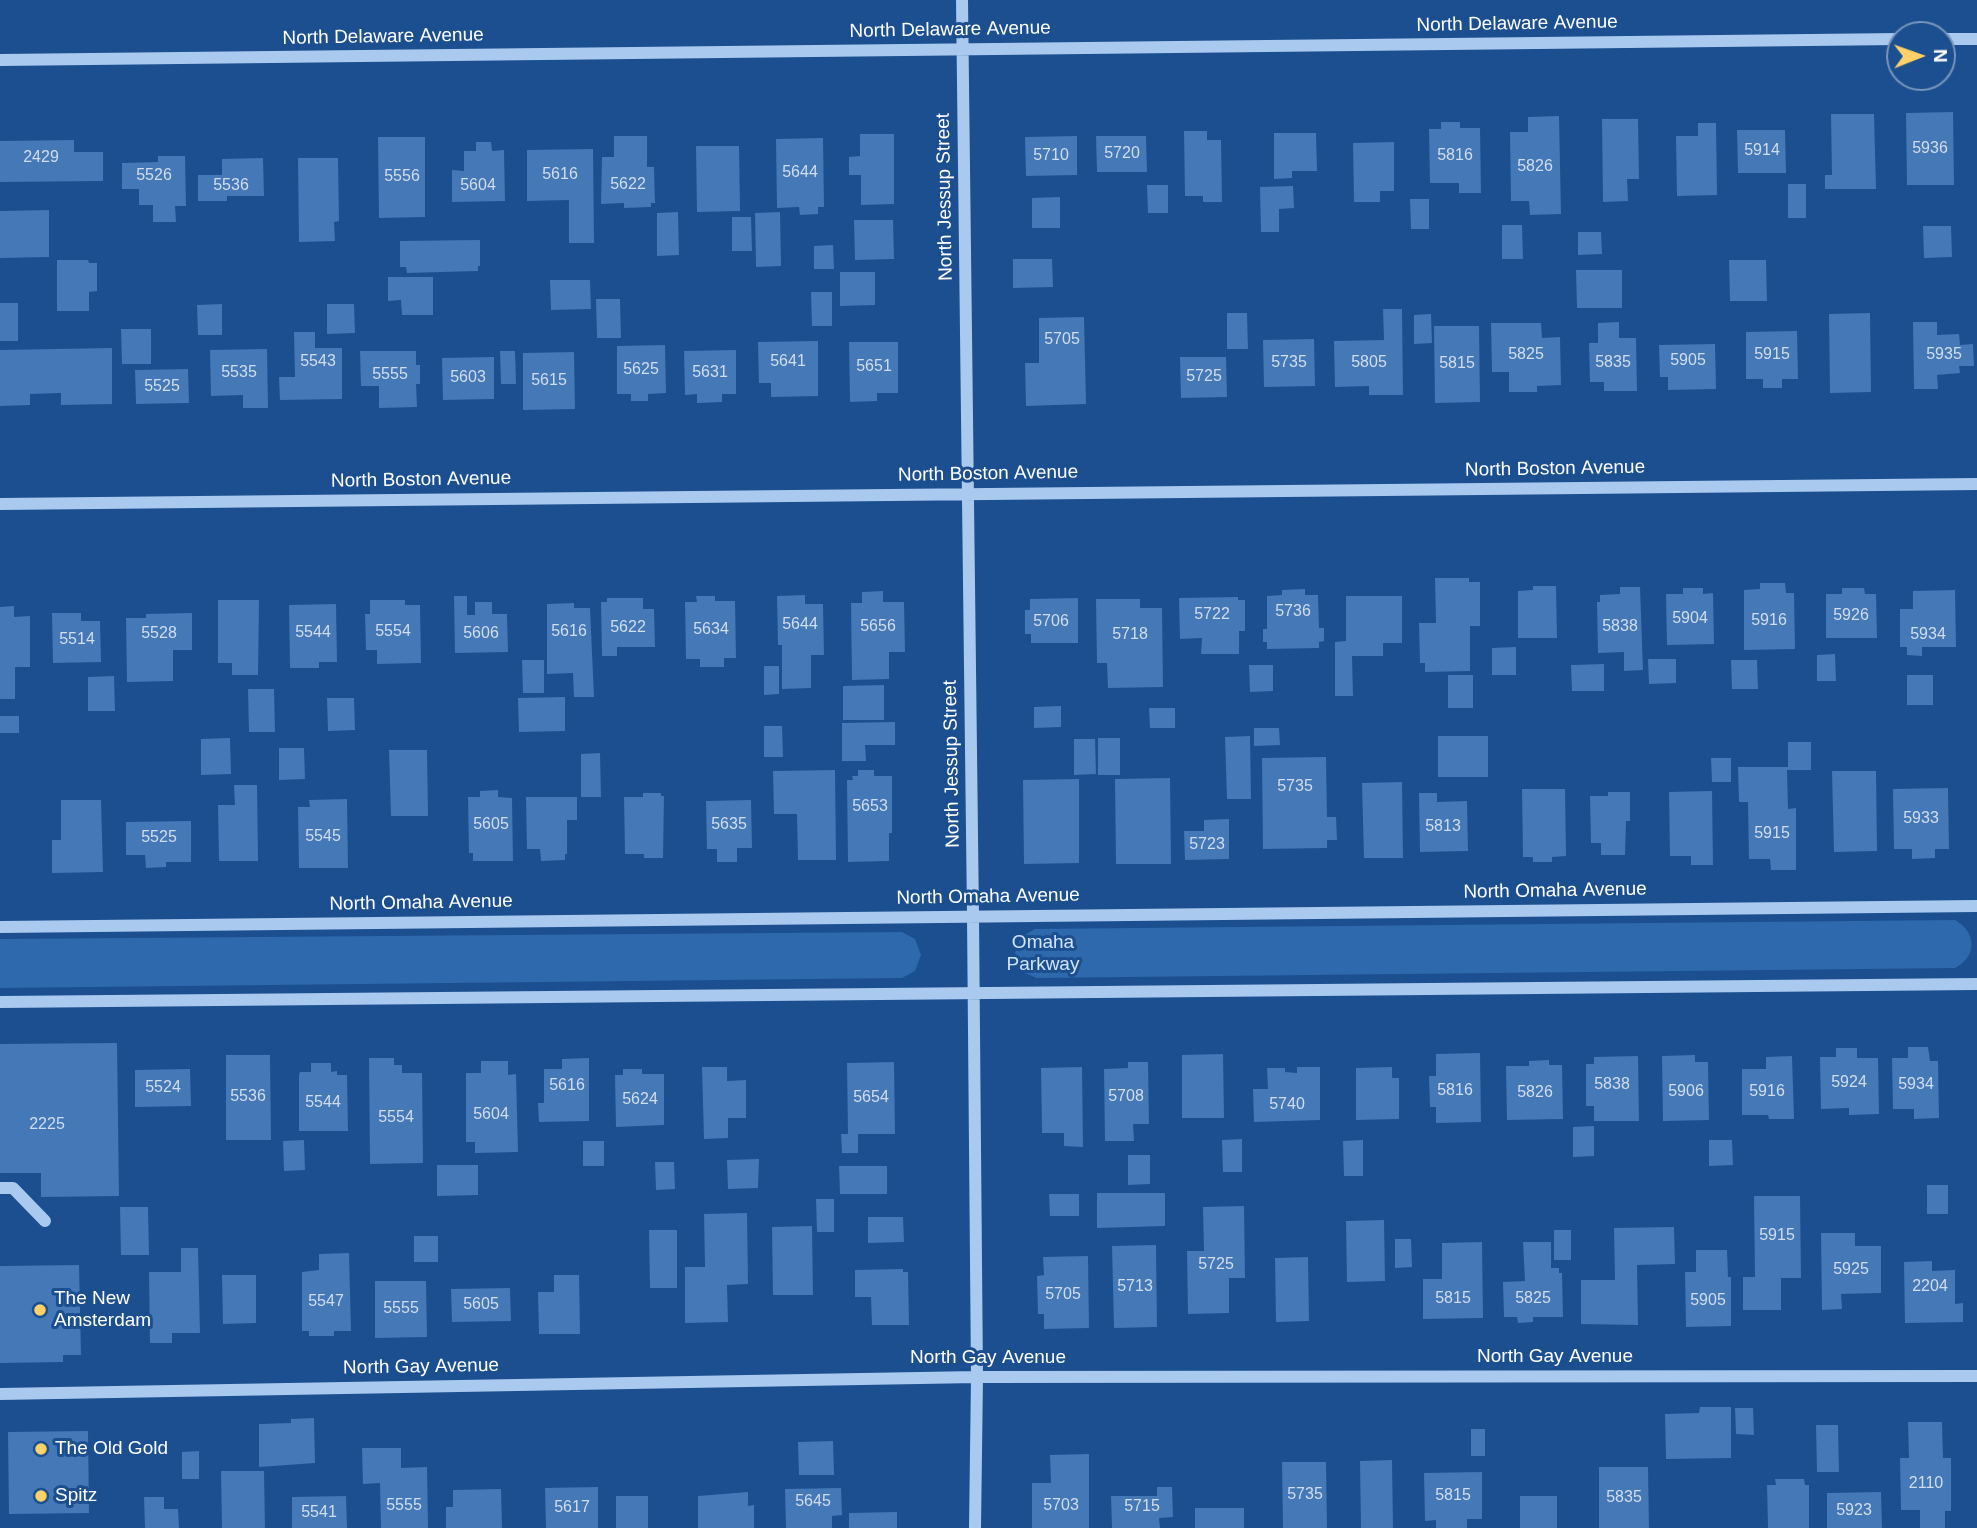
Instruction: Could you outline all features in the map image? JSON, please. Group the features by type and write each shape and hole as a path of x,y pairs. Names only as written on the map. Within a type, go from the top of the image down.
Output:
{"street":[{"name":"North Jessup Street","path":"962,0 974,993 977,1377 975,1528"},
{"name":"North Delaware Avenue","path":"0,60 1886,39"},
{"path":"1956,39 1977,39"},
{"name":"North Boston Avenue","path":"0,504 1977,484"},
{"name":"North Omaha Avenue","path":"0,927 1977,906"},
{"path":"0,1003 1977,984"},
{"path":"0,1188 13,1188 45,1221"},
{"name":"North Gay Avenue","path":"0,1394 977,1377 1977,1376"}],"green space":[{"name":"Omaha Parkway","path":"1955,920 1967,931 1972,944 1967,958 1955,968 1036,978 1021,971 1015,953 1021,937 1035,929"},
{"path":"902,932 915,939 921,955 915,971 902,978 0,988 0,939"}],"building":[{"path":"1953,112 1954,185 1907,185 1906,113"},
{"path":"1831,114 1874,114 1876,189 1825,189 1825,175 1832,175"},
{"path":"1559,116 1561,214 1530,215 1529,201 1511,201 1510,132 1528,132 1528,117"},
{"path":"1602,119 1638,119 1639,179 1627,179 1628,201 1603,202"},
{"path":"1441,122 1460,122 1460,128 1480,128 1481,193 1459,193 1459,183 1430,183 1429,129 1441,129"},
{"path":"1698,123 1716,123 1717,195 1677,196 1676,136 1698,136"},
{"path":"1737,130 1785,130 1786,173 1738,173"},
{"path":"1184,131 1207,131 1207,140 1221,140 1222,202 1203,202 1203,196 1185,196"},
{"path":"1274,133 1316,133 1317,171 1292,171 1292,178 1274,179"},
{"path":"860,134 894,134 894,204 861,205 861,175 849,175 849,157 860,156"},
{"path":"614,136 647,136 647,167 654,167 655,203 651,203 651,207 624,208 624,203 601,204 602,157 614,157"},
{"path":"1077,136 1077,175 1026,176 1025,137"},
{"path":"1096,136 1146,136 1147,172 1097,172"},
{"path":"378,137 425,137 425,217 379,218"},
{"path":"823,138 824,207 818,207 818,214 800,215 799,207 777,208 776,139"},
{"path":"74,140 74,152 103,152 103,181 0,182 0,141"},
{"path":"476,142 491,142 492,151 504,150 505,201 452,202 452,170 464,171 464,151 476,151"},
{"path":"1394,142 1394,191 1380,191 1380,202 1354,202 1353,143"},
{"path":"696,146 739,146 740,211 697,212"},
{"path":"593,149 594,243 569,243 569,200 527,201 527,150"},
{"path":"158,156 185,156 186,206 175,206 176,222 153,222 153,205 139,205 139,189 122,189 122,163 158,162"},
{"path":"263,158 264,196 227,196 227,201 198,201 198,175 222,175 222,159"},
{"path":"298,158 338,158 339,221 334,222 335,241 299,242"},
{"path":"1788,184 1806,184 1806,218 1788,218"},
{"path":"1147,185 1168,185 1168,213 1148,213"},
{"path":"1293,186 1294,208 1279,209 1279,232 1261,232 1260,187"},
{"path":"1060,197 1060,228 1032,228 1032,198"},
{"path":"1410,199 1429,199 1429,229 1411,229"},
{"path":"49,210 49,257 0,258 0,211"},
{"path":"678,212 679,255 657,256 657,213"},
{"path":"780,212 781,266 756,267 755,213"},
{"path":"732,217 751,217 752,251 732,251"},
{"path":"854,220 893,220 894,259 855,260"},
{"path":"1502,225 1522,225 1523,259 1502,259"},
{"path":"1923,226 1951,226 1952,257 1924,258"},
{"path":"1578,232 1601,232 1602,254 1578,255"},
{"path":"480,240 478,271 407,273 406,267 400,267 400,241"},
{"path":"833,245 834,269 814,269 814,246"},
{"path":"1013,259 1052,259 1053,287 1013,288"},
{"path":"57,260 88,260 89,263 97,263 97,291 89,292 89,311 57,311"},
{"path":"1729,260 1766,260 1767,301 1730,301"},
{"path":"1576,270 1622,270 1622,308 1577,308"},
{"path":"840,272 875,272 875,305 840,306"},
{"path":"388,277 433,277 433,315 402,315 401,300 388,301"},
{"path":"550,280 590,280 591,309 551,310"},
{"path":"811,292 832,292 832,326 812,326"},
{"path":"596,299 620,299 621,338 597,338"},
{"path":"0,303 18,303 18,341 0,341"},
{"path":"222,304 222,335 198,335 197,305"},
{"path":"327,304 354,304 355,333 327,334"},
{"path":"1383,309 1402,309 1403,395 1369,395 1369,386 1335,387 1334,341 1384,340"},
{"path":"1227,313 1247,313 1248,349 1227,349"},
{"path":"1870,313 1871,392 1830,393 1829,314"},
{"path":"1431,314 1432,343 1414,344 1414,315"},
{"path":"1084,317 1086,404 1026,406 1025,363 1039,363 1039,318"},
{"path":"1619,322 1619,338 1636,338 1637,391 1604,391 1604,382 1590,382 1589,343 1598,343 1598,323"},
{"path":"1913,322 1937,322 1937,335 1959,334 1960,345 1973,344 1974,366 1959,366 1960,373 1937,375 1938,389 1914,389"},
{"path":"1491,323 1541,323 1542,338 1560,337 1561,385 1537,386 1537,392 1509,392 1509,372 1492,372"},
{"path":"1434,326 1479,326 1480,402 1435,403"},
{"path":"121,329 151,329 151,364 122,364"},
{"path":"1797,331 1798,379 1782,379 1782,388 1763,388 1763,379 1746,379 1746,332"},
{"path":"294,332 315,332 315,348 342,348 342,399 280,400 279,377 295,377"},
{"path":"1314,339 1315,386 1264,387 1263,340"},
{"path":"818,341 818,396 771,397 771,383 759,383 758,342"},
{"path":"849,342 898,342 898,393 877,393 877,401 850,402"},
{"path":"1715,344 1716,389 1668,390 1668,377 1660,377 1659,345"},
{"path":"665,345 666,393 648,394 648,401 631,401 631,394 617,394 617,346"},
{"path":"112,348 112,404 61,405 61,393 30,394 30,405 0,406 0,350"},
{"path":"267,349 268,408 243,408 243,395 211,396 210,350"},
{"path":"736,350 736,394 722,394 722,402 697,403 697,394 685,395 684,351"},
{"path":"360,351 416,351 416,365 420,365 420,384 416,384 417,407 379,408 379,386 361,386"},
{"path":"500,351 515,351 516,384 501,384"},
{"path":"574,352 575,409 523,410 523,353"},
{"path":"494,357 494,399 443,400 442,358"},
{"path":"1180,357 1226,357 1227,397 1181,398"},
{"path":"188,369 189,403 136,404 135,370"},
{"path":"1435,578 1469,578 1469,582 1480,582 1480,626 1470,626 1470,671 1425,672 1425,663 1420,663 1419,623 1436,623"},
{"path":"1760,583 1785,583 1786,593 1794,593 1795,649 1744,650 1744,590 1760,589"},
{"path":"1533,586 1556,586 1557,638 1518,638 1518,591 1533,590"},
{"path":"1620,587 1640,587 1643,670 1624,671 1624,652 1598,653 1597,602 1600,602 1600,595 1620,594"},
{"path":"1683,588 1703,588 1703,594 1713,593 1714,644 1667,645 1666,594 1683,594"},
{"path":"1842,588 1864,588 1865,594 1876,594 1877,638 1826,638 1826,594 1842,594"},
{"path":"1305,589 1305,595 1318,595 1319,628 1324,628 1324,641 1319,642 1319,648 1267,649 1267,642 1263,642 1263,629 1267,629 1267,596 1282,595 1282,590"},
{"path":"1955,590 1956,647 1922,647 1922,656 1907,655 1907,647 1900,647 1900,609 1913,609 1913,591"},
{"path":"883,591 883,602 904,602 905,652 889,652 889,679 852,680 851,603 862,603 862,592"},
{"path":"805,595 805,604 823,604 824,655 811,655 811,688 782,689 782,645 778,645 777,596"},
{"path":"454,596 467,596 467,615 475,615 475,602 492,602 492,614 507,614 508,652 455,653"},
{"path":"696,596 715,596 715,601 735,601 736,658 724,658 724,667 700,667 700,659 686,659 685,602 697,602"},
{"path":"1346,596 1402,596 1402,643 1383,643 1383,656 1352,656 1353,696 1335,696 1335,642 1346,641"},
{"path":"1238,597 1238,600 1245,600 1245,631 1239,631 1239,654 1201,654 1202,638 1180,639 1179,598"},
{"path":"607,598 643,598 643,609 654,609 655,647 617,647 617,656 602,656 601,602 607,602"},
{"path":"1078,598 1078,643 1031,643 1031,634 1025,634 1025,610 1030,610 1030,599"},
{"path":"1096,599 1140,599 1140,608 1162,608 1163,687 1108,688 1107,663 1097,663"},
{"path":"218,600 259,600 258,675 232,675 232,663 218,663"},
{"path":"370,600 405,600 405,605 420,605 421,663 377,664 377,650 366,650 365,614 370,614"},
{"path":"574,603 574,608 590,608 594,697 574,697 573,673 547,674 547,604"},
{"path":"336,604 337,662 319,662 319,668 290,668 289,605"},
{"path":"14,606 14,617 30,616 30,667 15,667 15,699 0,699 0,607"},
{"path":"52,613 81,613 81,621 100,621 101,662 53,663"},
{"path":"192,613 192,650 173,650 173,681 127,682 126,618 146,618 146,614"},
{"path":"1516,647 1516,675 1492,675 1492,648"},
{"path":"1835,654 1836,681 1817,681 1817,655"},
{"path":"1648,659 1676,659 1676,683 1649,684"},
{"path":"522,660 544,660 544,693 523,693"},
{"path":"1731,660 1757,660 1758,689 1732,689"},
{"path":"1604,664 1604,691 1572,691 1571,665"},
{"path":"1249,665 1273,665 1273,691 1250,692"},
{"path":"764,666 779,666 779,694 764,695"},
{"path":"1448,675 1473,675 1473,708 1448,708"},
{"path":"1907,675 1933,675 1933,705 1907,705"},
{"path":"114,676 115,711 88,711 88,677"},
{"path":"884,685 884,720 843,720 843,686"},
{"path":"248,689 274,689 275,732 249,732"},
{"path":"565,697 565,731 519,732 518,698"},
{"path":"327,698 354,698 355,730 328,731"},
{"path":"1061,706 1061,727 1034,728 1034,707"},
{"path":"1149,708 1175,708 1175,728 1150,728"},
{"path":"0,716 19,716 19,733 0,733"},
{"path":"895,722 895,745 865,745 866,761 842,761 842,723"},
{"path":"764,726 782,726 783,757 764,757"},
{"path":"1254,728 1279,728 1280,745 1254,746"},
{"path":"1250,736 1251,799 1227,799 1225,737"},
{"path":"1438,736 1488,736 1488,777 1438,777"},
{"path":"230,738 231,774 201,775 201,739"},
{"path":"1098,738 1120,738 1120,775 1098,775"},
{"path":"1074,739 1095,739 1096,774 1074,775"},
{"path":"1788,742 1811,742 1811,770 1787,770 1788,809 1796,808 1796,870 1771,870 1770,859 1749,859 1748,802 1739,802 1738,767 1788,767"},
{"path":"279,748 304,748 305,779 279,780"},
{"path":"389,750 427,750 428,816 391,816"},
{"path":"600,753 601,797 581,797 581,754"},
{"path":"1326,757 1327,817 1336,817 1337,840 1327,840 1327,848 1263,849 1262,758"},
{"path":"1711,758 1731,758 1731,782 1712,782"},
{"path":"835,770 836,860 798,860 797,814 774,814 773,771"},
{"path":"858,770 874,770 874,776 892,776 889,861 848,862 847,780 858,776"},
{"path":"1832,771 1876,771 1877,851 1834,852"},
{"path":"1170,778 1171,864 1116,864 1115,779"},
{"path":"1079,779 1079,863 1024,864 1023,780"},
{"path":"1402,782 1403,858 1364,858 1362,783"},
{"path":"234,785 257,785 258,861 219,861 218,805 235,805"},
{"path":"1948,788 1949,849 1935,849 1935,858 1912,859 1912,849 1894,849 1893,789"},
{"path":"1522,789 1565,789 1566,856 1552,857 1552,862 1533,862 1533,857 1523,857"},
{"path":"498,790 498,797 512,798 513,861 473,861 473,853 469,853 468,797 480,797 480,791"},
{"path":"1712,791 1713,865 1691,865 1691,856 1670,856 1669,792"},
{"path":"1608,792 1630,792 1630,821 1626,821 1625,855 1601,855 1601,843 1591,843 1590,796 1608,796"},
{"path":"643,793 661,793 661,796 664,796 663,858 625,854 624,797 643,797"},
{"path":"1419,793 1437,793 1437,802 1467,801 1468,851 1420,852"},
{"path":"526,797 577,797 577,820 567,820 565,860 541,861 540,849 527,849"},
{"path":"347,799 348,868 299,868 298,807 310,807 309,800"},
{"path":"61,800 101,800 103,872 52,873 52,840 61,840"},
{"path":"751,800 752,848 737,848 737,862 717,862 717,849 707,849 706,801"},
{"path":"1229,819 1229,859 1185,860 1184,831 1204,831 1204,820"},
{"path":"191,821 191,862 166,862 166,867 146,868 145,855 126,855 126,822"},
{"path":"117,1043 119,1196 41,1197 41,1173 0,1173 0,1044"},
{"path":"1908,1047 1928,1047 1930,1061 1938,1061 1939,1118 1914,1119 1914,1109 1893,1109 1892,1058 1908,1058"},
{"path":"1836,1048 1857,1048 1857,1058 1878,1058 1879,1114 1849,1115 1849,1108 1821,1109 1820,1057 1836,1057"},
{"path":"1480,1053 1481,1122 1436,1123 1436,1107 1430,1107 1429,1076 1436,1076 1436,1054"},
{"path":"1223,1054 1224,1118 1182,1118 1182,1055"},
{"path":"226,1055 270,1055 271,1140 226,1140"},
{"path":"1695,1055 1695,1062 1708,1062 1709,1120 1663,1121 1662,1056"},
{"path":"1638,1056 1639,1121 1594,1121 1594,1106 1586,1106 1586,1064 1594,1064 1594,1057"},
{"path":"1792,1056 1794,1119 1742,1115 1742,1069 1766,1069 1766,1057"},
{"path":"369,1058 394,1058 394,1065 402,1065 402,1073 422,1073 423,1163 370,1164"},
{"path":"589,1058 589,1121 539,1122 538,1103 544,1103 544,1069 562,1069 562,1059"},
{"path":"1549,1060 1549,1065 1562,1065 1563,1119 1507,1120 1506,1066 1529,1066 1529,1061"},
{"path":"481,1061 508,1061 508,1075 516,1074 518,1152 475,1153 475,1142 466,1142 466,1073 481,1073"},
{"path":"894,1062 895,1134 858,1134 858,1153 842,1153 841,1134 848,1134 847,1063"},
{"path":"1128,1062 1148,1062 1149,1124 1133,1124 1134,1141 1105,1141 1104,1069 1128,1068"},
{"path":"311,1063 331,1063 331,1072 347,1075 348,1131 299,1131 299,1075 300,1072 311,1072"},
{"path":"702,1067 727,1067 727,1081 746,1080 746,1118 728,1118 728,1138 704,1139"},
{"path":"1082,1067 1083,1147 1064,1146 1064,1133 1042,1133 1041,1068"},
{"path":"1297,1067 1320,1067 1320,1120 1254,1122 1253,1089 1268,1089 1267,1068 1285,1068 1285,1072 1297,1073"},
{"path":"1392,1067 1392,1078 1399,1078 1399,1119 1356,1120 1356,1068"},
{"path":"190,1069 191,1106 135,1107 135,1070"},
{"path":"623,1069 642,1069 642,1074 664,1074 664,1125 616,1127 615,1075 623,1075"},
{"path":"1594,1126 1594,1156 1573,1157 1573,1127"},
{"path":"1242,1139 1242,1172 1223,1172 1222,1140"},
{"path":"304,1140 305,1170 284,1171 283,1141"},
{"path":"1363,1140 1363,1176 1344,1176 1343,1141"},
{"path":"1709,1140 1732,1140 1733,1165 1709,1166"},
{"path":"583,1141 604,1141 604,1166 583,1166"},
{"path":"1128,1155 1150,1155 1150,1184 1128,1185"},
{"path":"759,1159 758,1188 728,1189 727,1160"},
{"path":"655,1162 674,1162 675,1189 656,1190"},
{"path":"437,1165 478,1165 478,1195 437,1196"},
{"path":"839,1166 887,1166 887,1194 840,1194"},
{"path":"1927,1185 1948,1185 1948,1214 1927,1214"},
{"path":"1097,1193 1165,1193 1165,1226 1097,1228"},
{"path":"1049,1194 1079,1194 1079,1216 1050,1216"},
{"path":"1754,1196 1800,1196 1801,1278 1781,1278 1781,1310 1743,1310 1743,1277 1755,1277"},
{"path":"816,1199 834,1199 834,1232 817,1232"},
{"path":"1244,1206 1245,1278 1229,1278 1229,1313 1188,1314 1187,1251 1204,1251 1203,1207"},
{"path":"120,1207 148,1207 149,1255 121,1255"},
{"path":"747,1213 748,1284 727,1285 728,1322 685,1323 685,1267 705,1267 704,1214"},
{"path":"868,1217 903,1217 904,1242 868,1243"},
{"path":"1384,1220 1385,1281 1347,1282 1346,1221"},
{"path":"812,1226 813,1295 773,1295 772,1227"},
{"path":"1674,1227 1675,1264 1637,1265 1638,1325 1581,1324 1581,1280 1615,1280 1614,1228"},
{"path":"649,1230 677,1230 677,1288 650,1288"},
{"path":"1554,1230 1571,1230 1571,1260 1554,1260"},
{"path":"1821,1233 1855,1233 1855,1246 1881,1246 1881,1293 1841,1294 1842,1309 1822,1310"},
{"path":"414,1236 438,1236 438,1262 414,1262"},
{"path":"1395,1239 1411,1239 1412,1267 1395,1268"},
{"path":"1482,1242 1483,1318 1423,1319 1423,1279 1442,1279 1442,1243"},
{"path":"1523,1242 1551,1242 1551,1268 1559,1268 1559,1273 1562,1273 1563,1317 1533,1317 1533,1322 1518,1323 1517,1317 1504,1317 1503,1282 1525,1281"},
{"path":"1156,1245 1157,1327 1114,1328 1112,1246"},
{"path":"181,1248 198,1248 200,1333 172,1333 172,1343 150,1343 149,1272 181,1272"},
{"path":"1696,1250 1727,1250 1728,1277 1731,1277 1731,1326 1686,1327 1685,1272 1696,1272"},
{"path":"349,1253 351,1331 334,1331 334,1336 309,1336 309,1331 302,1331 302,1272 319,1270 319,1254"},
{"path":"1088,1256 1089,1328 1044,1329 1044,1314 1038,1314 1037,1276 1044,1275 1043,1257"},
{"path":"1308,1257 1309,1321 1276,1322 1275,1258"},
{"path":"1932,1261 1932,1271 1955,1270 1955,1304 1963,1303 1963,1322 1905,1323 1904,1262"},
{"name":"The New Amsterdam","path":"79,1265 81,1355 63,1355 63,1362 0,1363 0,1266"},
{"path":"903,1269 903,1272 908,1272 909,1325 872,1325 871,1297 855,1297 855,1270"},
{"path":"222,1275 256,1275 256,1323 223,1324"},
{"path":"554,1275 579,1275 580,1334 539,1334 538,1292 554,1292"},
{"path":"375,1281 426,1281 427,1337 375,1338"},
{"path":"510,1288 511,1321 452,1322 451,1289"},
{"path":"1700,1407 1731,1407 1731,1458 1666,1459 1665,1414 1699,1413"},
{"path":"1735,1408 1753,1408 1754,1435 1736,1434"},
{"path":"314,1418 315,1463 259,1467 259,1424 291,1423 291,1419"},
{"path":"1908,1422 1942,1422 1943,1458 1951,1458 1951,1511 1945,1511 1945,1528 1920,1528 1920,1510 1901,1510 1900,1458 1909,1458"},
{"path":"1816,1425 1838,1425 1839,1472 1817,1472"},
{"path":"1471,1429 1485,1429 1485,1456 1471,1456"},
{"path":"88,1431 89,1513 9,1514 8,1432"},
{"path":"833,1441 834,1475 799,1475 798,1442"},
{"path":"362,1448 401,1448 401,1468 427,1467 428,1528 381,1528 380,1483 363,1484"},
{"path":"199,1451 199,1479 182,1479 182,1452"},
{"path":"1089,1454 1089,1528 1032,1528 1032,1483 1051,1483 1050,1455"},
{"path":"1392,1460 1393,1528 1361,1528 1360,1461"},
{"path":"1282,1462 1326,1462 1327,1528 1283,1528"},
{"path":"1599,1467 1648,1467 1649,1528 1599,1528"},
{"path":"221,1471 264,1471 265,1528 222,1528"},
{"path":"1482,1472 1482,1519 1467,1519 1467,1528 1436,1528 1436,1520 1425,1521 1424,1473"},
{"path":"1775,1479 1804,1479 1805,1485 1809,1485 1809,1528 1768,1528 1767,1485 1776,1485"},
{"path":"598,1487 598,1528 546,1528 545,1488"},
{"path":"1157,1487 1172,1487 1173,1517 1159,1518 1160,1528 1112,1528 1111,1496 1157,1496"},
{"path":"841,1488 842,1515 832,1516 832,1528 786,1528 785,1489"},
{"path":"501,1489 502,1528 446,1528 446,1507 453,1507 453,1490"},
{"path":"748,1492 748,1506 754,1505 754,1528 698,1528 698,1496"},
{"path":"1881,1492 1882,1528 1827,1528 1827,1493"},
{"path":"346,1496 347,1528 292,1528 292,1497"},
{"path":"616,1496 648,1496 648,1528 616,1528"},
{"path":"1520,1496 1557,1496 1557,1528 1520,1528"},
{"path":"144,1497 164,1497 164,1509 178,1509 179,1528 145,1528"},
{"path":"1195,1508 1244,1508 1244,1528 1195,1528"},
{"path":"897,1512 897,1528 849,1528 849,1513"}],"place":[{"name":"The New Amsterdam","path":"40,1310"},
{"name":"The Old Gold","path":"41,1449"},
{"name":"Spitz","path":"41,1496"}]}
